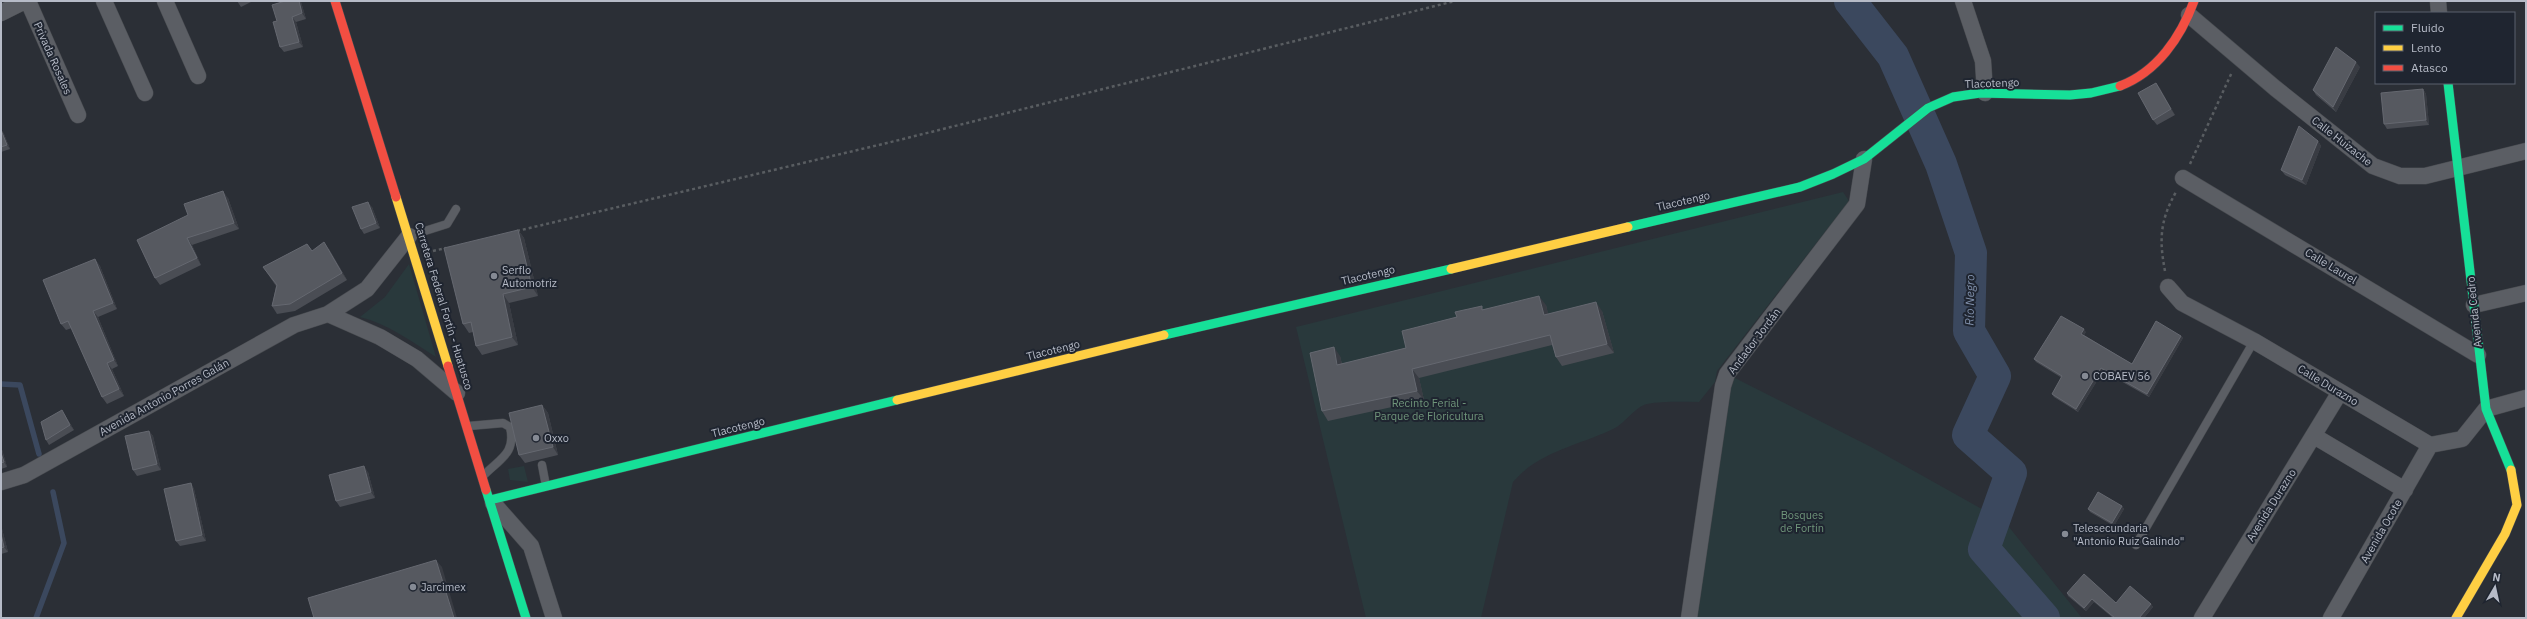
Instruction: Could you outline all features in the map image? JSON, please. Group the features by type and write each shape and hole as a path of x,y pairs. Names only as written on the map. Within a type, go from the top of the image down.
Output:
{"street":[{"path":"1,13 25,1"},
{"name":"Privada Rosales","path":"28,1 78,115"},
{"path":"104,1 145,93"},
{"path":"165,1 198,76"},
{"path":"1963,1 1983,61 1986,93"},
{"path":"2438,1 2439,12"},
{"name":"Carretera Federal Fortín - Huatusco","path":"337,2 459,395 526,618"},
{"name":"Tlacotengo","path":"490,500 1117,347 1800,187 1864,159 1902,126 1929,107 1953,97 1986,93 2056,96 2104,91 2131,83 2149,72 2166,54 2191,8"},
{"name":"Calle Huizache","path":"2191,8 2275,88 2373,166 2400,176 2425,176 2526,151"},
{"name":"Avenida Cedro","path":"2448,84 2474,305 2478,355 2486,409 2512,475 2517,505 2505,534 2456,618"},
{"name":"Andador Jordán","path":"1689,618 1723,386 1728,374 1857,204 1864,159"},
{"name":"Calle Laurel","path":"2183,178 2478,355"},
{"name":"Avenida Antonio Porres Galán","path":"1,482 24,475 294,325 328,314 367,290 409,236"},
{"name":"Calle Durazno","path":"2168,287 2182,303 2254,341 2430,445"},
{"path":"2474,305 2526,293"},
{"path":"328,314 380,337 416,360 459,395"},
{"name":"Avenida Durazno","path":"2202,618 2340,392"},
{"path":"2430,445 2462,439 2486,409 2526,398"},
{"path":"2314,436 2405,490"},
{"name":"Avenida Ocote","path":"2331,618 2430,445"},
{"path":"490,500 531,546 554,618"}],"lane":[{"path":"409,236 447,224 456,209"},
{"path":"2136,545 2254,341"},
{"path":"468,426 503,423 510,427 513,440 509,451 483,476"},
{"path":"542,465 546,487"}],"path":[{"path":"513,232 887,143 1455,1"},
{"path":"415,255 453,247"}],"green space":[{"name":"Recinto Ferial - Parque de Floricultura","path":"1843,192 1849,201 1717,371 1715,382 1699,402 1659,402 1643,405 1619,426 1548,456 1523,471 1513,482 1481,618 1366,618 1296,327"},
{"path":"409,264 436,357 390,329 360,317 385,297"},
{"name":"Bosques de Fortín","path":"1727,374 1873,448 2005,522 2082,618 1689,618"},
{"path":"524,466 528,482 510,480 508,469"}],"building":[{"path":"285,1 299,1 302,13 292,17 299,42 280,47 273,22 277,21 272,5"},
{"path":"2336,47 2356,62 2333,107 2313,90"},
{"path":"2156,83 2171,109 2153,120 2138,93"},
{"path":"2423,89 2426,120 2384,124 2381,93"},
{"path":"2299,126 2318,141 2302,180 2281,170"},
{"path":"1,130 7,145 1,147"},
{"path":"223,191 234,223 187,238 197,258 155,278 137,240 188,215 184,204"},
{"path":"368,202 376,223 361,229 352,207"},
{"name":"Serflo Automotriz","path":"518,230 532,287 503,294 512,337 476,346 471,322 463,324 444,248"},
{"path":"324,242 342,273 290,304 272,306 277,285 263,267 307,244 312,251"},
{"path":"95,259 113,303 93,311 114,360 107,363 119,389 102,397 68,321 61,324 43,280"},
{"path":"1539,296 1544,315 1596,302 1607,344 1556,357 1550,335 1412,369 1417,391 1322,411 1310,353 1334,347 1337,365 1406,348 1402,331 1457,317 1455,312 1482,306 1482,310"},
{"path":"2061,316 2084,329 2081,334 2132,364 2156,321 2181,336 2147,394 2101,368 2076,409 2052,394 2062,376 2034,359"},
{"name":"Oxxo","path":"542,405 553,447 519,455 509,413"},
{"path":"62,410 70,425 46,440 41,422"},
{"path":"149,431 157,464 133,470 125,436"},
{"path":"1,453 4,462 1,463"},
{"path":"364,466 371,492 336,501 329,475"},
{"path":"191,483 202,535 176,541 164,489"},
{"path":"2098,492 2122,506 2112,523 2088,509"},
{"path":"1,534 4,547 1,548"},
{"name":"Jarcimex","path":"436,560 454,618 314,618 308,598"},
{"path":"2084,574 2116,603 2130,586 2151,604 2139,618 2115,618 2092,599 2084,608 2067,593"}],"waterway":[{"name":"Río Negro","path":"1850,1 1893,56 1941,164 1971,253 1969,331 1995,376 1968,435 2011,473 1984,549 2044,618"},
{"path":"1,384 20,385 39,454"},
{"path":"36,618 64,543 53,492"}],"traffic: fast":[{"path":"2448,84 2486,409 2511,470"},
{"path":"1628,227 1800,187 1833,174 1864,159 1928,108 1953,97 1980,93 2070,95 2091,93 2120,86"},
{"path":"1164,335 1451,269"},
{"path":"490,500 897,400"},
{"path":"486,490 526,618"}],"traffic: slow":[{"path":"396,197 448,366"},
{"path":"1451,269 1628,227"},
{"path":"897,400 1164,335"},
{"path":"2456,618 2505,534 2517,505 2511,470"}],"traffic: jam":[{"path":"335,1 396,197"},
{"path":"2120,86 2145,72 2166,52 2182,28 2194,1"},
{"path":"448,366 486,490"}],"place":[{"name":"Serflo Automotriz","path":"494,276"},
{"name":"COBAEV 56","path":"2085,376"},
{"name":"Oxxo","path":"536,438"},
{"name":"Telesecundaria \"Antonio Ruiz Galindo\"","path":"2065,534"},
{"name":"Jarcimex","path":"413,587"}]}
